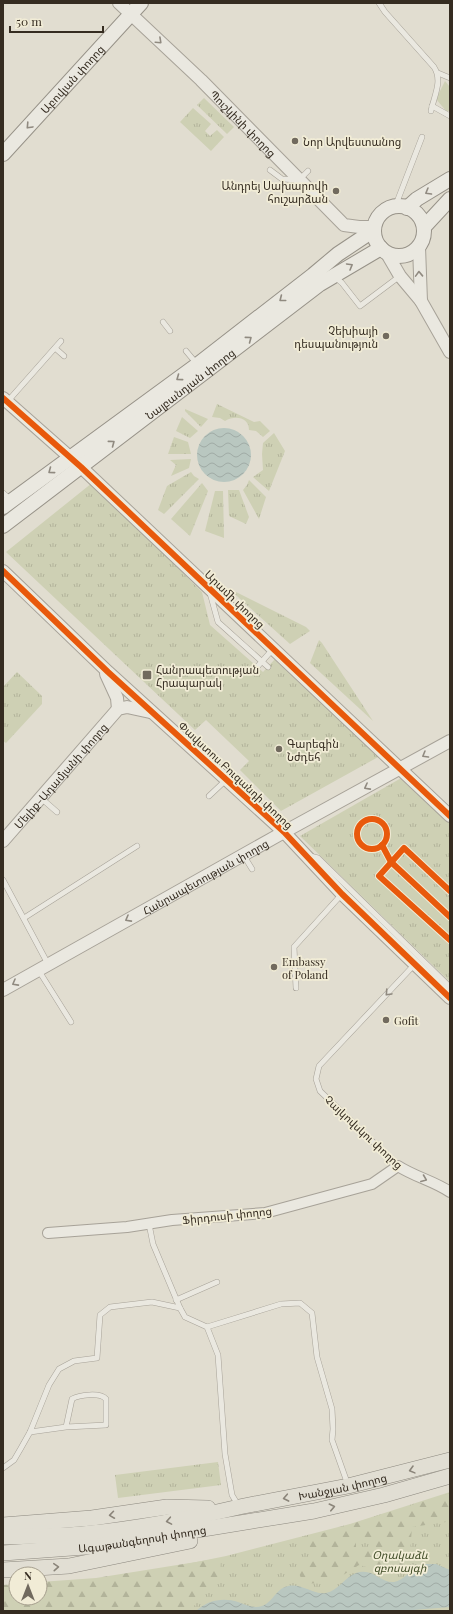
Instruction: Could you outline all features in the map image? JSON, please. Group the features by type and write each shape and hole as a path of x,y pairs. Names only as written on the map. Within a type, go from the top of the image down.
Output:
{"main road":[{"name":"Աբովյան փողոց","path":"3,154 141,3"},
{"path":"401,207 418,215 424,227 424,234 419,246 413,252 399,256 383,250 375,240 374,229 376,221 384,212 401,207 417,199 450,179"},
{"path":"424,227 445,212 450,199"},
{"name":"Նալբանդյան փողոց","path":"6,500 70,457 197,365 338,254 374,229"},
{"name":"Նալբանդյան փողոց","path":"3,526 320,284 383,250"},
{"name":"Խանջյան փողոց","path":"237,1508 348,1486 450,1460"},
{"name":"Խանջյան փողոց","path":"280,1517 384,1495 450,1476"},
{"path":"3,1525 92,1518 168,1507 237,1508"},
{"name":"Ագաթանգեղոսի փողոց","path":"3,1536 84,1534 223,1512 237,1508"},
{"path":"3,1570 69,1566 231,1533 280,1517"},
{"name":"Ագաթանգեղոսի փողոց","path":"3,1553 99,1546 280,1517"}],"street":[{"name":"Պուշկինի փողոց","path":"119,3 200,80 344,225 374,229"},
{"path":"419,246 420,301"},
{"path":"383,250 400,276 420,301 450,352"},
{"name":"Արամի փողոց","path":"5,400 81,467 450,816"},
{"name":"Փավստոս Բուզանդի փողոց","path":"3,571 102,666 284,832 342,894 450,998"},
{"path":"102,666 113,686 117,698 118,709 136,707 154,713"},
{"name":"Մելիք-Ադամյանի փողոց","path":"3,842 118,709"},
{"name":"Հանրապետության փողոց","path":"3,990 284,832 450,741"},
{"name":"Չայկովսկու փողոց","path":"398,1166 410,1174 429,1181 450,1192"},
{"name":"Ֆիրդուսի փողոց","path":"48,1233 150,1224 172,1220 265,1213 372,1184 398,1166"}],"lane":[{"path":"379,3 385,12 438,73 450,78"},
{"path":"438,73 438,84 431,109 450,116"},
{"path":"401,207 422,137"},
{"path":"270,170 282,179 299,180 308,171"},
{"path":"334,276 342,283 360,306 400,276"},
{"path":"163,322 170,331"},
{"path":"5,400 61,341"},
{"path":"55,348 64,356"},
{"path":"186,351 197,365"},
{"path":"209,588 218,622 268,667"},
{"path":"257,667 274,649"},
{"path":"209,796 226,779"},
{"path":"41,798 56,812"},
{"path":"24,918 137,846"},
{"path":"243,855 252,869"},
{"path":"305,856 318,858 450,987"},
{"path":"3,880 24,918 43,967 71,1022"},
{"path":"296,988 294,947 342,894"},
{"name":"Չայկովսկու փողոց","path":"398,1166 320,1090 316,1079 319,1066 415,964"},
{"path":"150,1224 153,1244 176,1300 185,1317 207,1327 281,1304 300,1303 312,1313 317,1357 332,1409 332,1440 348,1486"},
{"path":"176,1300 217,1282"},
{"path":"3,1468 14,1460 30,1432 49,1385 59,1369 74,1360 97,1358 100,1314 110,1307 152,1302 180,1308"},
{"path":"207,1327 218,1355 226,1454 232,1495 237,1508"},
{"path":"30,1432 66,1427 106,1425 106,1400 104,1397 98,1395 75,1397 72,1399 66,1427"}],"green space":[{"path":"445,81 450,87 450,110 447,112 436,99"},
{"path":"204,98 234,127 227,134 197,105"},
{"path":"193,108 211,124 205,131 210,136 217,130 224,137 211,151 180,122"},
{"path":"217,404 254,422 260,421 270,431 263,437 256,431 249,430 247,422 241,418 233,418 225,421 220,418 212,417"},
{"path":"185,409 208,419 201,427 185,411"},
{"path":"182,417 198,431 190,438 176,431"},
{"path":"274,433 285,451 269,491 253,477 263,470 263,443"},
{"path":"174,437 188,442 191,454 168,454"},
{"path":"191,459 189,468 171,476 176,465 170,460"},
{"path":"191,472 199,479 164,514 158,510 167,486"},
{"path":"249,480 266,497 259,519 243,490"},
{"path":"92,483 202,592 210,625 263,672 275,659 380,756 281,811 240,770 249,761 206,720 195,730 6,552"},
{"path":"202,483 208,491 190,536 171,519"},
{"path":"228,490 239,490 249,517 246,524 229,516"},
{"path":"215,491 223,491 224,538 205,531"},
{"path":"228,588 306,627 310,631 290,644"},
{"path":"319,640 322,643 373,721 310,663"},
{"path":"17,672 42,696 42,704 6,743 3,741 3,687"},
{"path":"403,777 450,821 450,982 300,836"},
{"path":"218,1462 221,1485 118,1498 115,1475"},
{"name":"Օղակաձև զբոսայգի","path":"450,1492 450,1611 3,1611 8,1606 48,1606 48,1596 98,1582 226,1556 350,1524"},
{"path":"450,1493 450,1524 446,1522 412,1527 409,1565 389,1573 359,1565 329,1584 303,1583 296,1566 314,1561 307,1538","holes":["375,1538 376,1548 356,1549 356,1539"]},
{"path":"221,1558 220,1574 190,1611 3,1611 3,1585 8,1585 8,1606 48,1606 48,1581 96,1578"}],"water":[{"path":"224,428 234,430 243,436 249,445 251,455 249,465 243,474 234,480 224,482 214,480 205,474 199,465 197,455 199,445 205,436 214,430"},
{"path":"422,1564 436,1564 450,1570 450,1607 401,1611 196,1611 205,1604 216,1600 233,1600 249,1606 261,1606 266,1604 283,1588 288,1586 298,1586 321,1593 326,1593 334,1590 352,1575 362,1572 372,1573 389,1582 394,1582 398,1581 414,1568"}],"cycle path":[{"path":"3,398 81,467 450,816"},
{"path":"3,571 108,672 284,832 342,894 450,998"},
{"path":"372,819 382,824 387,834 382,844 372,849 362,844 357,834 362,824 372,819"},
{"path":"382,845 391,862 450,917"},
{"path":"450,891 404,848 379,876 450,940"}],"place":[{"name":"Նոր Արվեստանոց","path":"295,141"},
{"name":"Անդրեյ Սախարովի հուշարձան","path":"336,191"},
{"name":"Չեխիայի դեսպանություն","path":"386,336"},
{"name":"Հանրապետության Հրապարակ","path":"147,675"},
{"name":"Գարեգին Նժդեհ","path":"279,749"},
{"name":"Embassy of Poland","path":"274,967"},
{"name":"Gofit","path":"386,1020"}]}
